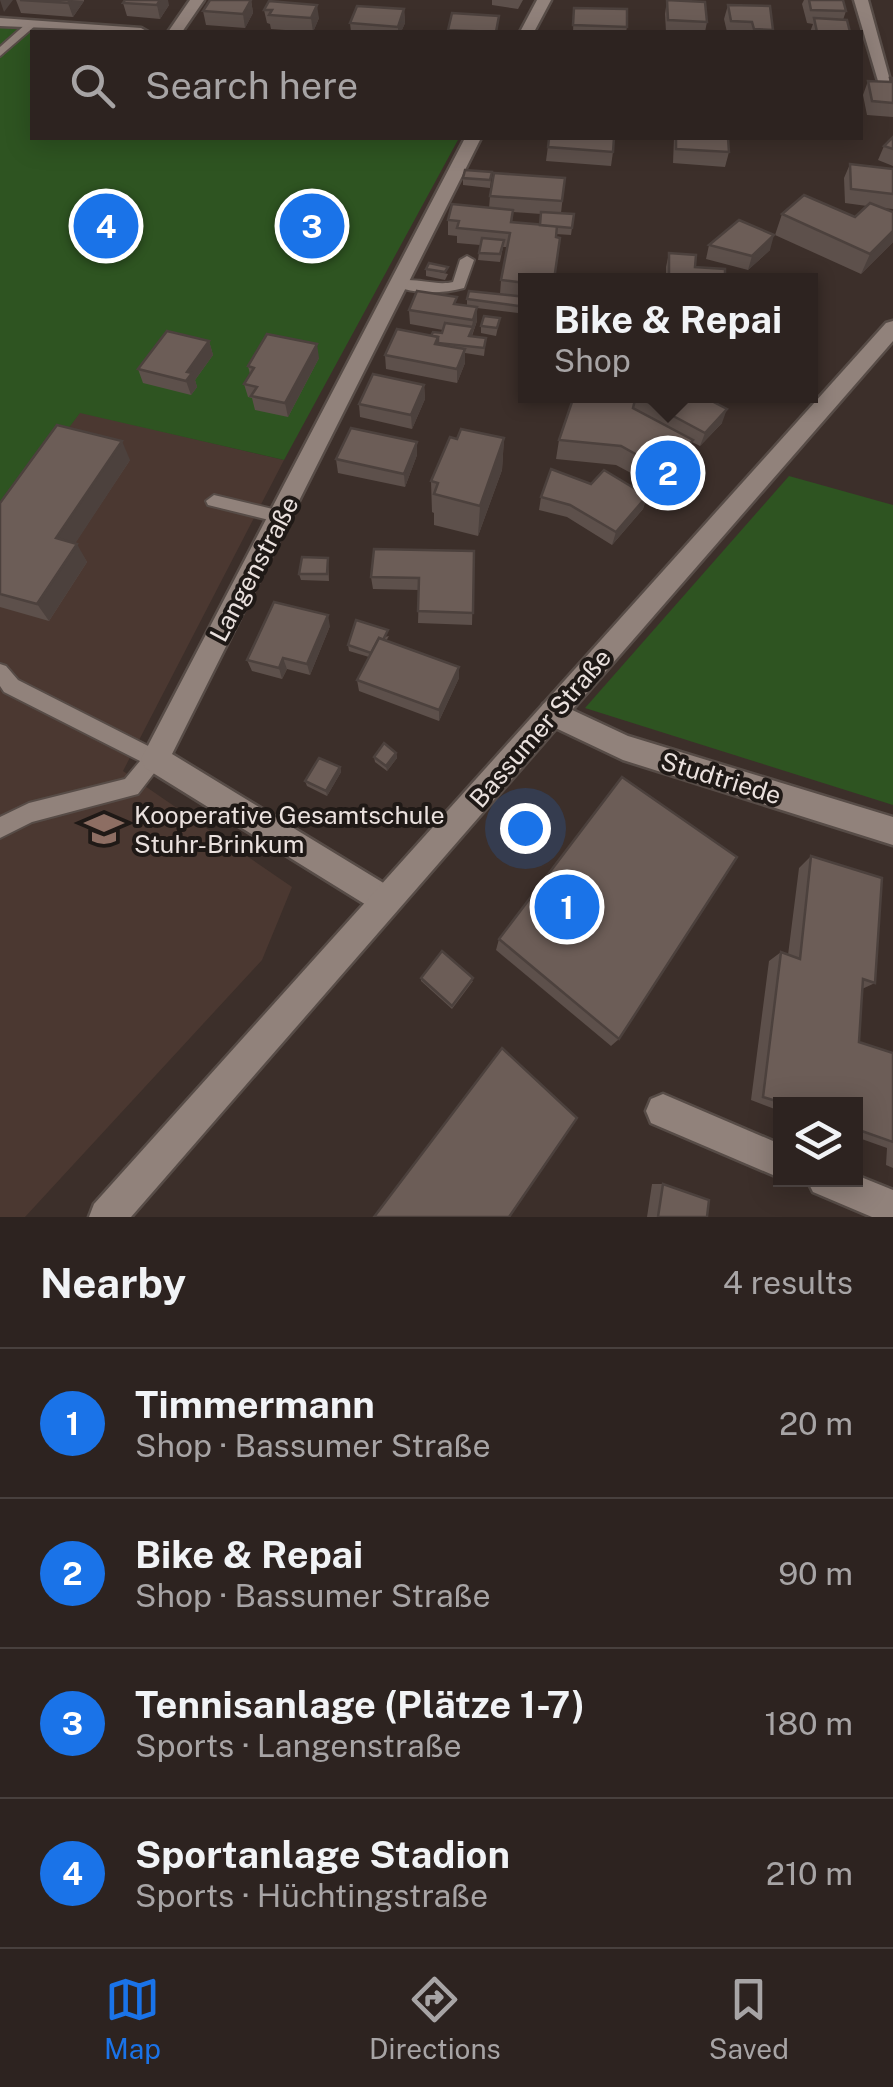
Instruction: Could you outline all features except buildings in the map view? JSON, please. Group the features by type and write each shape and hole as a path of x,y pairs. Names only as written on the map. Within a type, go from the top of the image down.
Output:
{"street":[{"path":"176,30 196,0"},
{"path":"528,30 544,0"},
{"path":"862,0 890,81 863,79"},
{"path":"0,22 114,30"},
{"name":"Langenstraße","path":"155,759 473,140"},
{"name":"Bassumer Straße","path":"107,1217 893,328"},
{"name":"Studtriede","path":"553,713 623,747 893,832"},
{"path":"155,759 384,902"},
{"path":"663,1111 773,1158"},
{"path":"842,1187 893,1208"}],"lane":[{"path":"0,53 31,24"},
{"path":"399,284 442,289 459,285 467,260"},
{"path":"214,501 281,517"},
{"path":"0,672 11,686 155,759 131,787 28,813 0,828"}],"shaded area":[{"name":"Kooperative Gesamtschule Stuhr-Brinkum","path":"80,412 284,460 123,771 292,887 262,960 25,1217 0,1217 0,519"}],"green space":[{"path":"0,25 74,30 30,30 30,140 458,140 284,460 80,413 0,519"},
{"path":"789,476 893,505 893,805 585,708"}],"place":[{"name":"Sportanlage Stadion","path":"106,226"},
{"name":"Tennisanlage (Plätze 1-7)","path":"312,226"},
{"name":"Bike & Repai","path":"668,473"},
{"name":"Kooperative Gesamtschule Stuhr-Brinkum","path":"104,829"},
{"name":"Timmermann","path":"567,907"}]}
